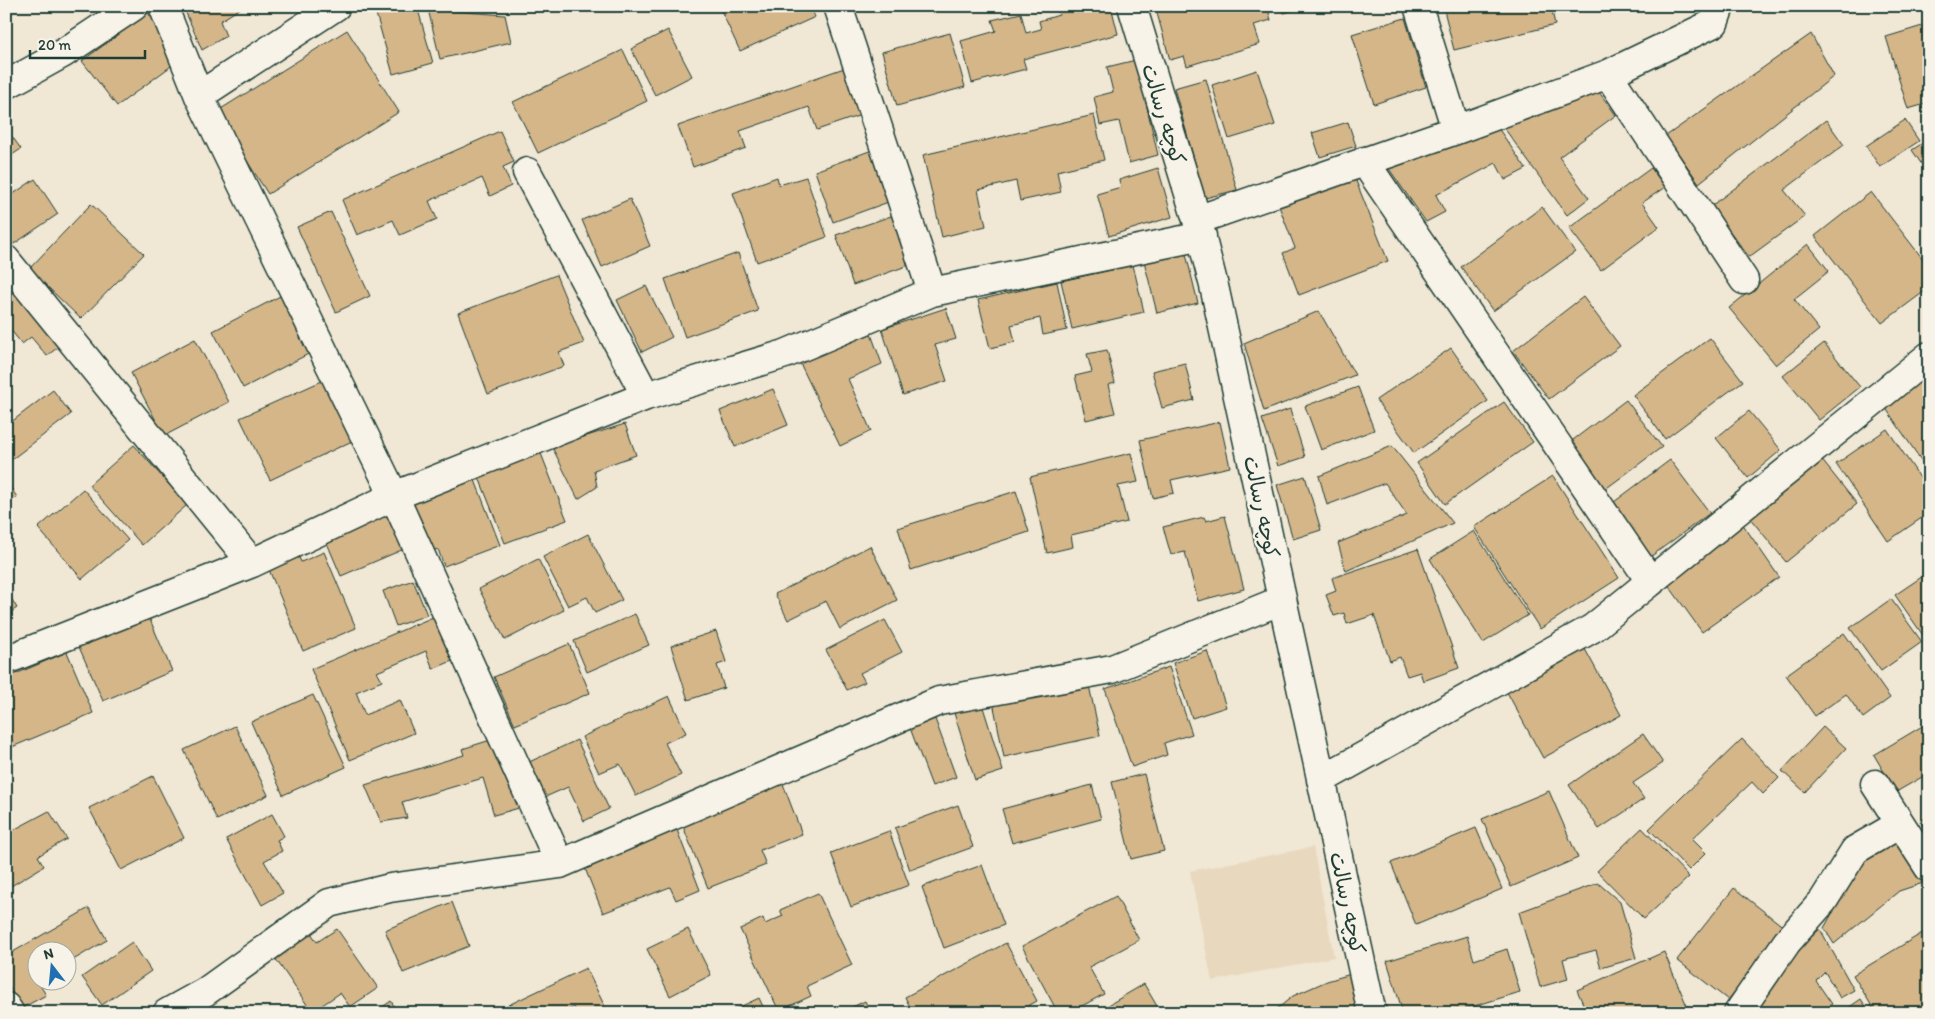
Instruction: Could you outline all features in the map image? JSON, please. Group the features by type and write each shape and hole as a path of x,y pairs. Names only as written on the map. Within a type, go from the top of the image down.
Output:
{"street":[{"path":"6,85 62,54 134,6"},
{"path":"164,6 199,96 394,496 560,864"},
{"path":"199,96 336,6"},
{"path":"838,6 932,292"},
{"name":"کوچه رسالت","path":"1132,6 1200,228 1214,286 1372,1013"},
{"path":"1418,6 1456,130"},
{"path":"6,660 252,564 394,496 646,396 785,354 932,292 1200,228 1364,160 1456,130 1608,74 1714,22 1720,6"},
{"path":"1608,74 1744,280"},
{"path":"1364,160 1651,582"},
{"path":"527,172 646,396"},
{"path":"6,260 252,564"},
{"path":"1321,780 1593,628 1929,356"},
{"path":"167,1013 204,992 329,903 390,888 560,864 939,701 1112,669 1282,600"},
{"path":"1875,784 1929,868"},
{"path":"1738,1013 1787,942 1823,901 1856,850 1900,824"},
{"path":"6,1007 10,1013"}],"shaded area":[{"path":"1313,847 1334,957 1212,981 1190,871"}],"building":[{"path":"183,6 244,6 220,21 226,36 202,50"},
{"path":"390,6 417,6 433,63 393,74 375,10"},
{"path":"719,6 810,6 815,17 740,51"},
{"path":"1056,6 1111,6 1118,34 1023,59 1026,69 972,83 961,41 996,31 992,20 1021,13 1026,33 1041,29 1039,21 1059,15"},
{"path":"1155,6 1267,6 1271,20 1254,25 1260,44 1187,66 1184,56 1170,60"},
{"path":"1282,6 1308,6 1284,13"},
{"path":"1443,6 1551,6 1555,25 1454,50"},
{"path":"428,9 505,15 511,42 440,59"},
{"path":"148,13 182,58 117,106 82,61"},
{"path":"1405,18 1426,87 1374,104 1352,34"},
{"path":"1929,24 1929,103 1908,109 1886,37"},
{"path":"347,30 399,112 268,194 216,112"},
{"path":"668,30 692,76 655,95 631,49"},
{"path":"950,33 965,87 897,106 882,52"},
{"path":"1811,34 1834,76 1699,183 1666,136"},
{"path":"623,50 647,101 538,153 513,102"},
{"path":"1136,60 1158,155 1129,163 1119,121 1100,125 1094,97 1113,92 1107,67"},
{"path":"847,67 864,114 817,130 809,107 740,131 746,148 693,167 678,126"},
{"path":"1257,70 1275,125 1229,139 1212,85"},
{"path":"1206,79 1237,190 1205,198 1174,88"},
{"path":"1593,84 1616,115 1559,157 1589,198 1567,215 1502,125"},
{"path":"1094,115 1104,160 1057,171 1061,192 1020,201 1016,181 978,190 986,226 942,237 923,155"},
{"path":"1826,120 1844,145 1784,190 1805,216 1749,257 1711,206"},
{"path":"1905,120 1919,141 1880,167 1866,146"},
{"path":"1348,122 1356,146 1320,157 1312,133"},
{"path":"1496,125 1526,169 1505,180 1496,163 1436,195 1445,212 1426,222 1385,163"},
{"path":"6,128 21,149 6,159"},
{"path":"500,131 514,162 503,167 511,186 490,196 482,178 429,201 437,219 400,235 393,220 357,235 342,200"},
{"path":"1929,139 1929,175 1912,150"},
{"path":"875,149 894,200 833,222 815,171"},
{"path":"1158,168 1172,217 1109,236 1097,194 1121,187 1119,180"},
{"path":"1651,168 1665,187 1642,203 1659,227 1601,270 1569,228"},
{"path":"1352,171 1388,261 1299,295 1283,253 1295,248 1277,201"},
{"path":"777,177 779,185 806,177 827,237 757,262 733,193"},
{"path":"35,179 58,214 14,244 6,233 6,199"},
{"path":"1871,192 1929,267 1929,288 1882,323 1815,236"},
{"path":"630,199 650,246 602,267 582,220"},
{"path":"91,204 144,254 81,319 29,269"},
{"path":"1542,207 1575,252 1493,311 1461,267"},
{"path":"331,212 370,296 336,312 297,227"},
{"path":"897,214 915,263 853,285 836,235"},
{"path":"1808,244 1829,271 1794,299 1819,330 1776,365 1729,308"},
{"path":"1185,250 1198,303 1157,313 1144,261"},
{"path":"738,253 758,311 685,337 665,279"},
{"path":"1133,265 1144,312 1072,329 1061,281"},
{"path":"6,275 63,343 47,356 31,337 22,344 6,324"},
{"path":"556,275 584,343 559,352 564,366 488,394 458,313"},
{"path":"1057,282 1067,330 1043,335 1040,318 1011,325 1015,342 990,348 978,300"},
{"path":"646,286 672,337 642,352 617,300"},
{"path":"284,294 314,351 243,388 213,331"},
{"path":"1583,297 1620,346 1549,399 1513,351"},
{"path":"946,308 956,339 935,345 947,381 903,395 882,329"},
{"path":"1319,311 1355,375 1264,411 1244,343"},
{"path":"871,334 882,364 848,379 871,431 840,446 799,361"},
{"path":"1710,338 1743,381 1665,439 1633,395"},
{"path":"195,339 229,402 164,436 131,373"},
{"path":"1824,343 1860,387 1819,420 1783,376"},
{"path":"1451,348 1488,401 1414,453 1376,400"},
{"path":"1107,350 1115,383 1108,385 1115,413 1086,420 1075,376 1092,372 1087,354"},
{"path":"1185,363 1194,400 1162,408 1152,371"},
{"path":"1925,376 1929,382 1929,472 1883,404"},
{"path":"324,380 352,441 270,480 240,418"},
{"path":"1358,387 1374,430 1321,450 1305,406"},
{"path":"773,389 788,425 735,447 720,411"},
{"path":"53,390 71,414 7,463 6,426"},
{"path":"1626,400 1662,447 1604,490 1569,443"},
{"path":"1504,402 1533,442 1445,504 1417,463"},
{"path":"1290,409 1305,457 1278,466 1262,419"},
{"path":"1749,411 1781,450 1748,478 1716,438"},
{"path":"1220,422 1230,467 1171,480 1174,493 1153,498 1140,440"},
{"path":"625,424 636,455 594,470 597,487 578,499 552,447"},
{"path":"1887,429 1929,491 1929,513 1888,541 1836,464"},
{"path":"134,445 187,505 142,545 89,485"},
{"path":"1392,446 1453,523 1346,571 1338,543 1407,515 1385,483 1327,505 1319,476"},
{"path":"540,451 567,520 505,543 478,475"},
{"path":"1131,453 1138,482 1118,486 1127,522 1071,535 1073,547 1047,553 1030,477"},
{"path":"1821,459 1857,504 1786,562 1749,517"},
{"path":"1670,460 1710,513 1650,557 1610,505"},
{"path":"473,475 500,545 444,566 438,549 429,552 409,499"},
{"path":"1305,476 1321,530 1293,539 1277,485"},
{"path":"1553,476 1619,578 1540,629 1474,527"},
{"path":"6,481 17,497 6,504"},
{"path":"83,489 128,540 82,579 38,528"},
{"path":"1016,491 1029,532 911,570 898,528"},
{"path":"388,509 404,549 341,576 324,536"},
{"path":"1225,516 1244,589 1198,601 1185,552 1171,555 1163,527 1204,517 1206,521"},
{"path":"1742,523 1779,577 1702,632 1664,579"},
{"path":"1474,531 1528,615 1483,643 1430,559"},
{"path":"588,534 622,600 595,613 587,597 568,606 543,557"},
{"path":"870,546 897,600 840,629 826,601 788,620 775,594"},
{"path":"1418,549 1459,668 1423,681 1420,672 1407,676 1400,657 1390,661 1374,615 1347,624 1344,613 1334,616 1326,595 1336,591 1332,578"},
{"path":"324,552 356,628 303,651 267,565 297,553 301,562"},
{"path":"538,559 564,610 505,640 479,589"},
{"path":"1929,572 1929,640 1927,641 1895,595"},
{"path":"413,580 427,615 396,626 383,591"},
{"path":"6,590 17,608 6,615"},
{"path":"1891,599 1922,642 1881,671 1850,628"},
{"path":"145,608 172,671 103,701 75,638"},
{"path":"635,614 649,645 587,672 574,641"},
{"path":"433,617 452,661 433,669 426,651 377,672 382,681 356,692 365,715 400,700 414,733 350,760 311,669"},
{"path":"885,620 902,652 860,673 865,682 847,690 826,650"},
{"path":"716,631 726,662 717,665 724,688 688,700 671,646"},
{"path":"1844,633 1890,698 1863,718 1846,694 1815,716 1786,675"},
{"path":"1580,640 1621,715 1543,758 1502,683"},
{"path":"569,644 590,693 515,725 494,677"},
{"path":"1207,651 1226,707 1192,718 1173,663"},
{"path":"67,652 93,713 12,747 6,734 6,678"},
{"path":"1169,667 1192,734 1164,743 1167,755 1132,767 1105,689"},
{"path":"1088,681 1100,736 1004,757 993,702"},
{"path":"313,695 346,767 283,795 251,722"},
{"path":"669,696 686,733 665,743 681,775 636,796 620,764 599,773 582,737"},
{"path":"982,704 1003,771 975,780 954,713"},
{"path":"935,719 956,777 932,786 910,728"},
{"path":"1929,722 1929,773 1896,792 1874,755"},
{"path":"235,726 268,795 217,820 184,750"},
{"path":"1823,727 1846,748 1805,792 1782,771"},
{"path":"1643,734 1663,763 1633,783 1644,799 1599,829 1569,785"},
{"path":"497,738 519,808 494,815 483,778 402,802 407,818 381,822 365,785 464,755 462,749"},
{"path":"1742,739 1779,778 1763,794 1752,782 1692,839 1706,853 1689,870 1649,829"},
{"path":"577,740 609,809 584,821 568,787 543,798 527,763"},
{"path":"1144,774 1164,851 1131,859 1112,782"},
{"path":"153,776 184,838 121,870 89,808"},
{"path":"783,784 802,834 760,850 766,865 708,888 682,824"},
{"path":"1092,785 1101,819 1012,843 1002,809"},
{"path":"1549,791 1578,858 1511,887 1482,819"},
{"path":"958,805 973,847 910,870 895,828"},
{"path":"49,811 67,839 38,856 44,866 6,889 6,834"},
{"path":"272,814 284,836 277,840 282,851 264,861 283,893 262,905 226,839"},
{"path":"1929,816 1929,836 1920,821"},
{"path":"1476,828 1502,889 1416,925 1391,863"},
{"path":"1642,828 1689,877 1644,919 1597,871"},
{"path":"677,830 700,890 676,900 670,887 603,913 584,866"},
{"path":"889,831 909,885 851,907 831,853"},
{"path":"1904,840 1929,881 1899,891 1834,944 1824,928 1864,856"},
{"path":"982,865 1004,925 944,948 922,887"},
{"path":"1598,883 1620,902 1636,958 1601,968 1596,950 1563,959 1568,979 1540,987 1519,912"},
{"path":"1734,888 1785,928 1728,1000 1677,960"},
{"path":"818,893 852,965 807,986 811,996 779,1011 740,929 763,918 765,924 783,916 780,910"},
{"path":"1116,896 1139,940 1089,967 1104,994 1069,1013 1058,1013 1022,946"},
{"path":"452,902 469,946 403,973 385,930"},
{"path":"89,908 107,940 78,957 78,942 30,942"},
{"path":"337,929 378,988 350,1007 340,993 312,1012 275,958 311,933 317,942"},
{"path":"688,929 711,975 670,996 647,949"},
{"path":"1820,929 1854,990 1840,998 1825,972 1816,981 1832,1004 1821,1013 1745,1013 1779,966"},
{"path":"1929,929 1929,1013 1876,1013 1853,975"},
{"path":"1467,936 1474,960 1507,949 1520,992 1452,1013 1403,1013 1387,961"},
{"path":"132,942 151,971 102,1005 82,977"},
{"path":"28,943 28,992 44,992 46,995 22,1008 6,982 6,956"},
{"path":"1006,943 1037,1001 1015,1013 913,1013 905,997"},
{"path":"1664,952 1690,1013 1587,1013 1577,990"},
{"path":"586,968 608,1013 577,1013 574,1007 563,1013 502,1013 500,1009"},
{"path":"1351,974 1359,1013 1272,1013 1293,996 1327,981"},
{"path":"1144,984 1161,1013 1095,1013"},
{"path":"759,998 766,1013 727,1013"},
{"path":"1861,999 1870,1013 1841,1013"},
{"path":"391,1001 398,1013 374,1013"},
{"path":"865,1001 871,1013 840,1013"}]}
